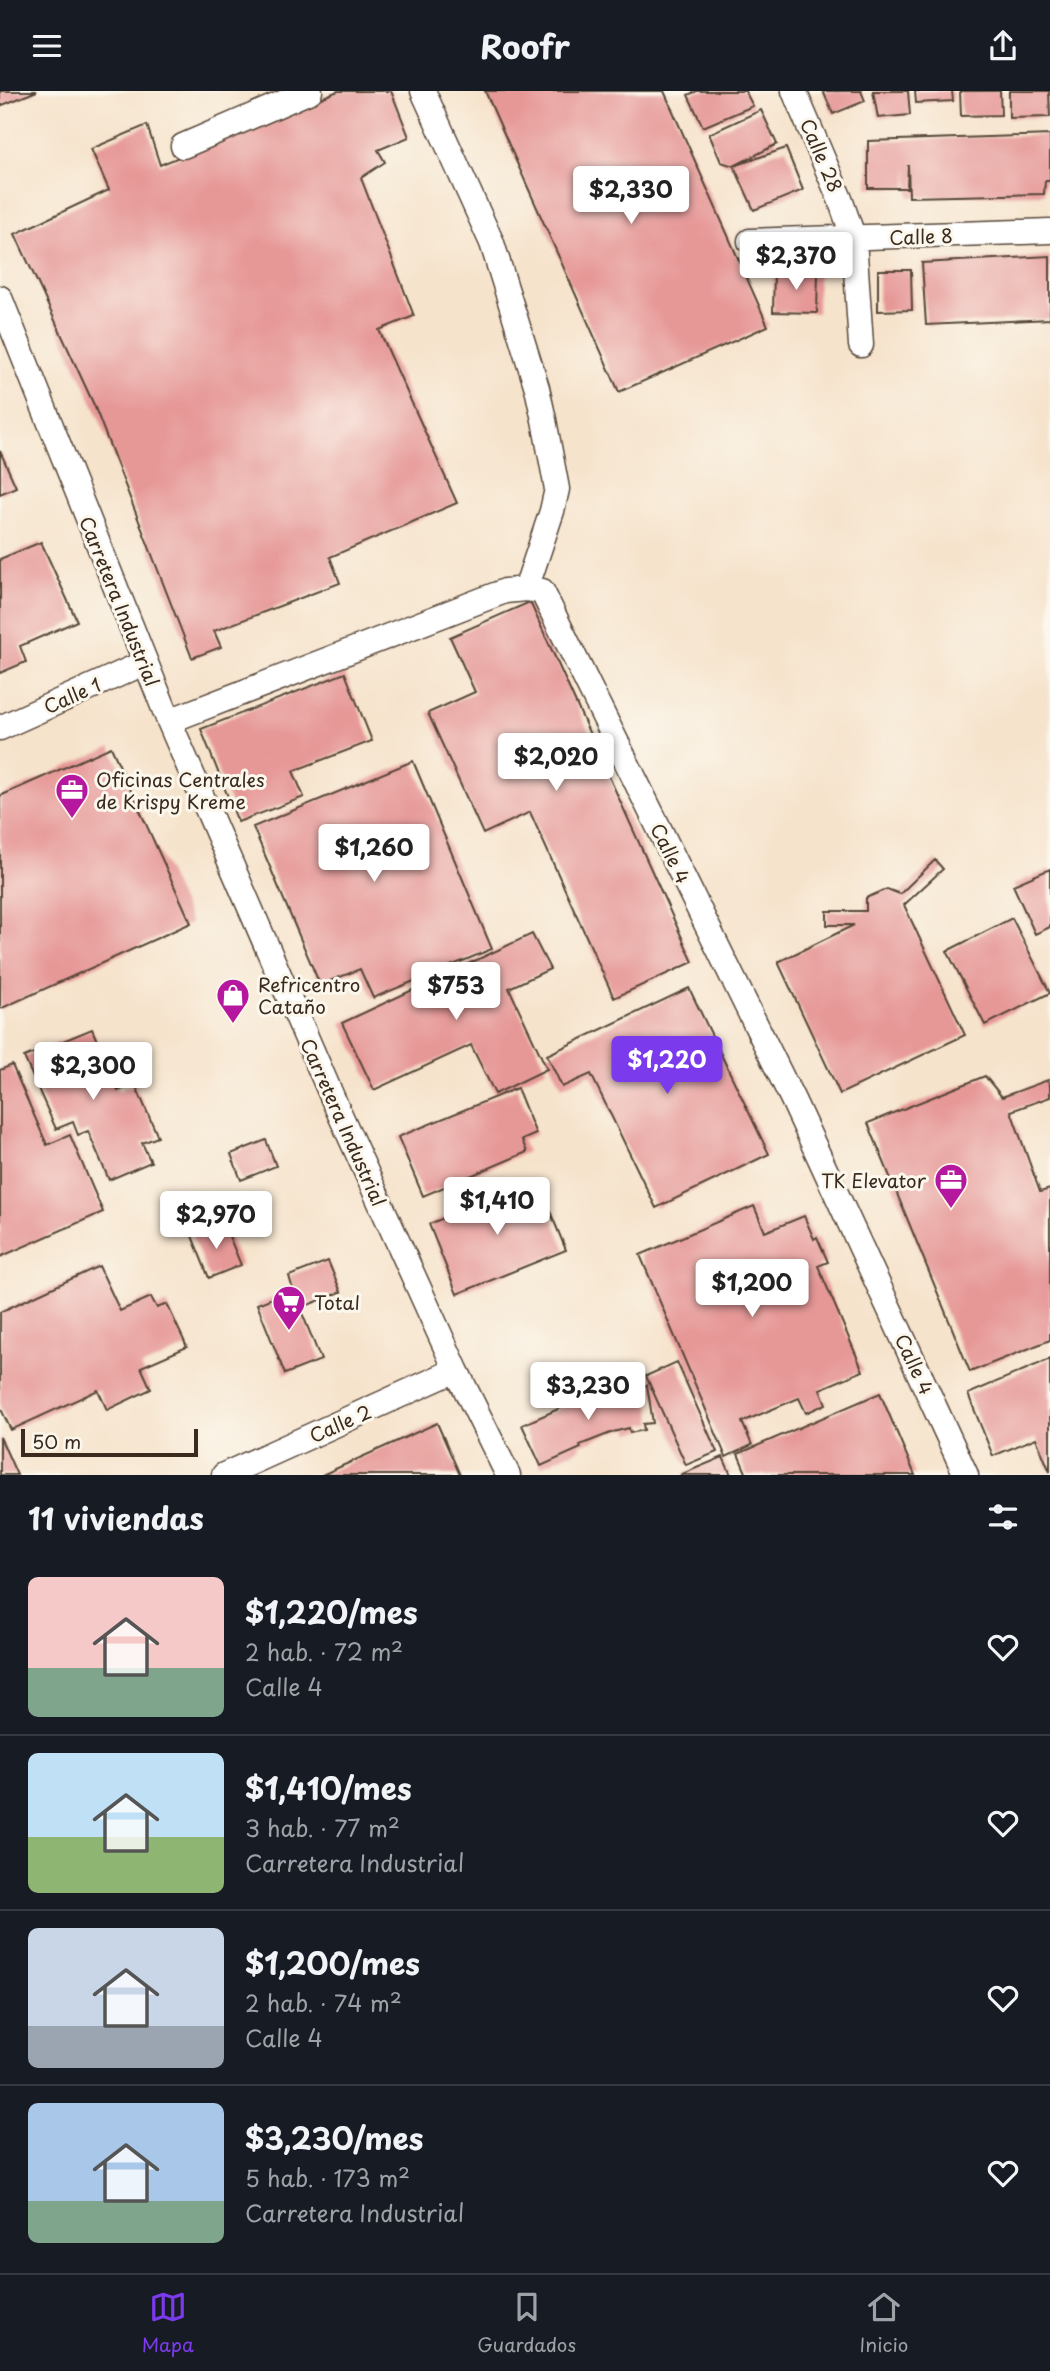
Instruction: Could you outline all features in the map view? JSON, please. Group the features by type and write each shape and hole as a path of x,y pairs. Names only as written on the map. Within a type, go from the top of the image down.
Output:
{"street":[{"path":"183,146 310,91"},
{"path":"169,721 505,591 526,589 557,489 548,441 537,388 492,243 423,91"},
{"name":"Calle 28","path":"794,91 854,239 861,345"},
{"name":"Calle 8","path":"750,241 1050,231"},
{"name":"Carretera Industrial","path":"0,298 169,721 333,1099 456,1370 508,1475"},
{"name":"Calle 4","path":"526,589 542,591 793,1100 966,1475"},
{"name":"Calle 1","path":"0,728 144,663"},
{"name":"Calle 2","path":"224,1475 456,1370"}],"building":[{"path":"0,91 37,91 0,106"},
{"path":"338,91 391,91 409,137 378,150 385,162 361,178 414,316 379,330 457,503 330,557 340,583 214,631 221,647 192,658 94,405 15,234 109,190 91,149 147,125 160,165"},
{"path":"485,91 664,91 768,326 619,392"},
{"path":"697,91 745,91 753,106 703,127 688,95"},
{"path":"823,91 861,91 865,101 833,114"},
{"path":"873,91 908,91 910,115 878,118"},
{"path":"915,91 952,91 953,101 916,103"},
{"path":"960,91 1000,91 1001,115 961,116"},
{"path":"1009,91 1049,91 1050,117 1009,118"},
{"path":"761,110 777,144 734,166 721,162 709,134"},
{"path":"1050,135 1050,181 1045,181 1044,194 909,197 908,165 907,188 868,188 868,141"},
{"path":"786,148 803,190 754,210 734,166"},
{"path":"1050,256 1050,319 926,325 922,263"},
{"path":"878,270 911,270 912,310 878,311"},
{"path":"774,271 818,272 817,313 773,312"},
{"path":"0,451 16,487 0,494"},
{"path":"41,542 77,621 20,646 26,662 0,673 0,559"},
{"path":"530,602 693,962 614,998 530,812 483,834 428,713 475,692 450,637"},
{"path":"345,673 372,741 293,771 304,797 238,822 201,729"},
{"path":"111,747 191,923 0,1009 0,796"},
{"path":"413,761 492,949 373,998 360,969 320,985 253,827"},
{"path":"935,860 943,869 904,905 965,1035 840,1094 778,962 854,925 827,925 827,911 866,911 866,898 887,889 900,894"},
{"path":"1050,869 1050,927 1035,934 1013,885"},
{"path":"1012,918 1050,993 985,1025 947,951"},
{"path":"532,934 550,969 509,988 547,1069 495,1094 471,1045 374,1090 342,1023"},
{"path":"689,988 769,1154 656,1208 591,1074 562,1087 547,1055"},
{"path":"92,1029 118,1091 135,1084 158,1137 142,1143 151,1162 109,1180 88,1131 78,1135 73,1122 56,1129 24,1057"},
{"path":"12,1065 47,1145 70,1135 103,1212 0,1257 0,1070"},
{"path":"985,1076 1002,1097 1048,1080 1050,1086 1050,1097 1011,1111 1040,1192 1050,1189 1050,1340 970,1372 868,1123"},
{"path":"517,1088 536,1134 522,1140 527,1152 423,1196 398,1137"},
{"path":"266,1140 276,1166 241,1180 231,1154"},
{"path":"537,1180 566,1250 457,1294 429,1224"},
{"path":"754,1206 765,1232 804,1216 828,1262 818,1266 863,1371 820,1389 826,1404 806,1413 799,1398 742,1422 752,1445 726,1457 640,1255"},
{"path":"224,1224 241,1265 209,1278 192,1236"},
{"name":"Total","path":"328,1261 341,1292 300,1308 321,1360 285,1374 257,1304 293,1290 289,1276"},
{"path":"99,1266 120,1311 151,1297 157,1308 167,1304 187,1347 141,1367 151,1389 107,1410 98,1390 11,1430 0,1407 0,1312"},
{"path":"1050,1359 1050,1472 1036,1438 993,1456 968,1394"},
{"path":"677,1362 717,1452 686,1465 646,1376"},
{"path":"647,1385 653,1423 643,1424 644,1430 630,1433 629,1428 613,1432 580,1445 581,1448 541,1466 522,1425 583,1398 587,1407 598,1402 595,1393"},
{"path":"880,1393 915,1475 747,1475 738,1454"},
{"path":"437,1423 460,1475 322,1475"},
{"path":"0,1437 17,1475 0,1475"},
{"path":"723,1457 731,1475 680,1475 687,1472"}],"place":[{"name":"Oficinas Centrales de Krispy Kreme","path":"72,820"},
{"name":"Refricentro Cataño","path":"233,1025"},
{"name":"TK Elevator","path":"951,1210"},
{"name":"Total","path":"289,1332"}]}
